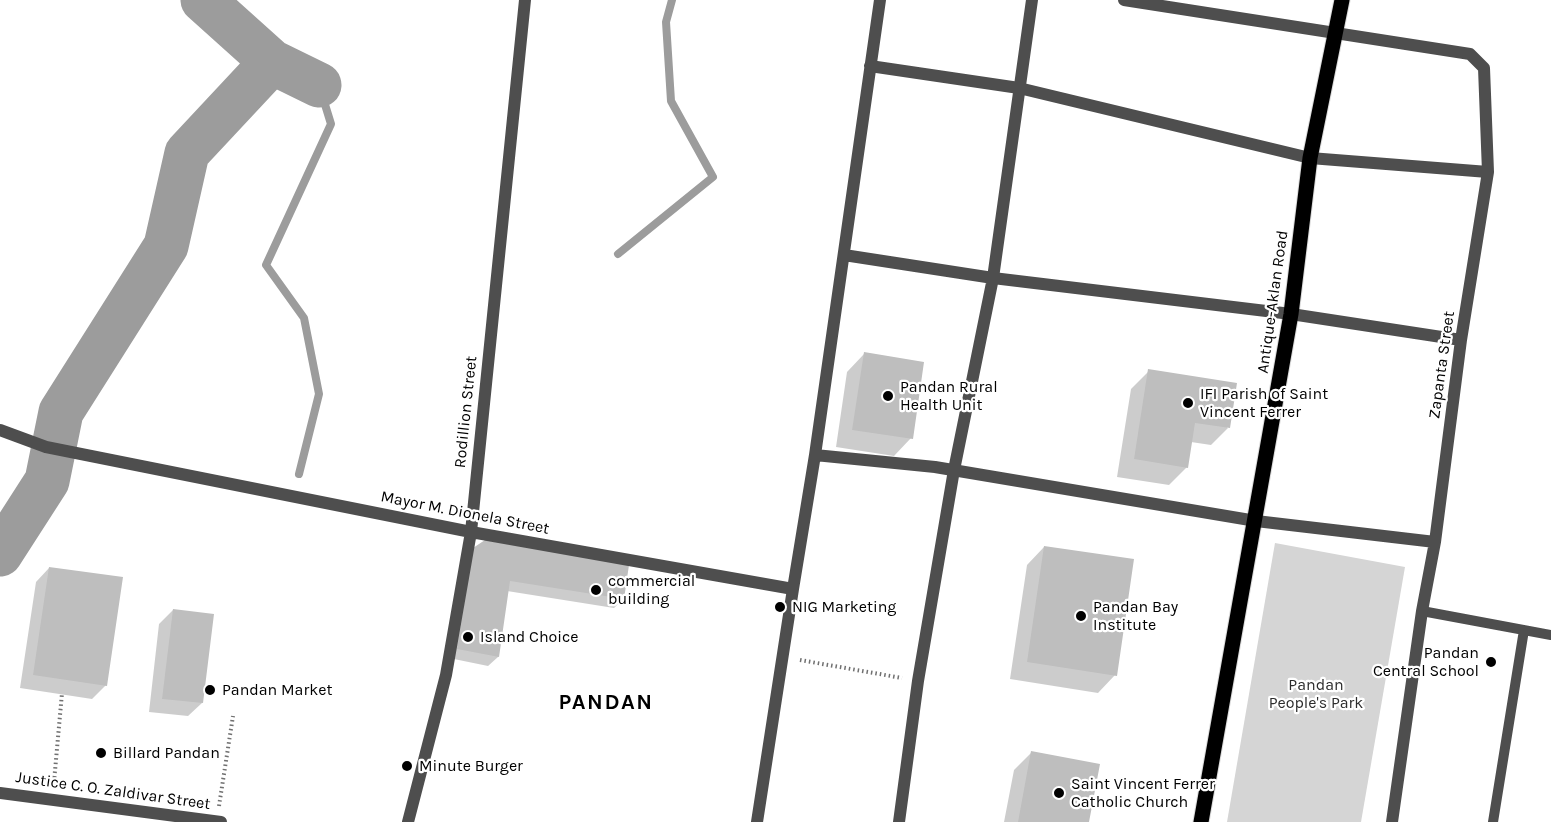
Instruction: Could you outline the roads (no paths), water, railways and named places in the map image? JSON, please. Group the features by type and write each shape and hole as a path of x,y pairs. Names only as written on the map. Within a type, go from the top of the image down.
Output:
{"main road":[{"name":"Antique-Aklan Road","path":"1201,822 1291,314 1310,158 1342,0"}],"street":[{"name":"Rodillion Street","path":"408,822 446,675 471,532 525,0"},
{"path":"757,822 815,455 880,0"},
{"path":"899,822 918,681 954,470 993,278 1032,0"},
{"name":"Zapanta Street","path":"1124,0 1335,31 1470,54 1484,68 1488,172 1461,340 1435,542 1422,611 1392,822"},
{"path":"870,66 1020,88 1310,158 1488,172"},
{"path":"844,255 993,278 1291,314 1461,340"},
{"name":"Mayor M. Dionela Street","path":"0,430 46,447 471,532 793,590"},
{"path":"815,455 954,470 1256,521 1435,542"},
{"name":"Justice C. O. Zaldivar Street","path":"0,793 221,822"}],"lane":[{"path":"1422,611 1551,635"},
{"path":"1493,822 1524,630"}],"waterway":[{"path":"203,0 272,62 319,85"},
{"path":"618,254 713,177 671,101 666,22 672,0"},
{"path":"0,554 47,481 61,412 166,246 187,153 272,62"},
{"path":"299,474 319,394 304,318 266,265 331,124 319,85"}],"place":[{"name":"Pandan Rural Health Unit","path":"888,396"},
{"name":"IFI Parish of Saint Vincent Ferrer","path":"1188,403"},
{"name":"commercial building","path":"596,590"},
{"name":"NIG Marketing","path":"780,607"},
{"name":"Pandan Bay Institute","path":"1081,616"},
{"name":"Island Choice","path":"468,637"},
{"name":"Pandan Central School","path":"1491,662"},
{"name":"Pandan Market","path":"210,690"},
{"name":"Billard Pandan","path":"101,753"},
{"name":"Minute Burger","path":"407,766"},
{"name":"Saint Vincent Ferrer Catholic Church","path":"1059,793"}],"district":[{"name":"PANDAN","path":"606,703"}],"park label":[{"name":"Pandan People's Park","path":"1316,694"}]}
